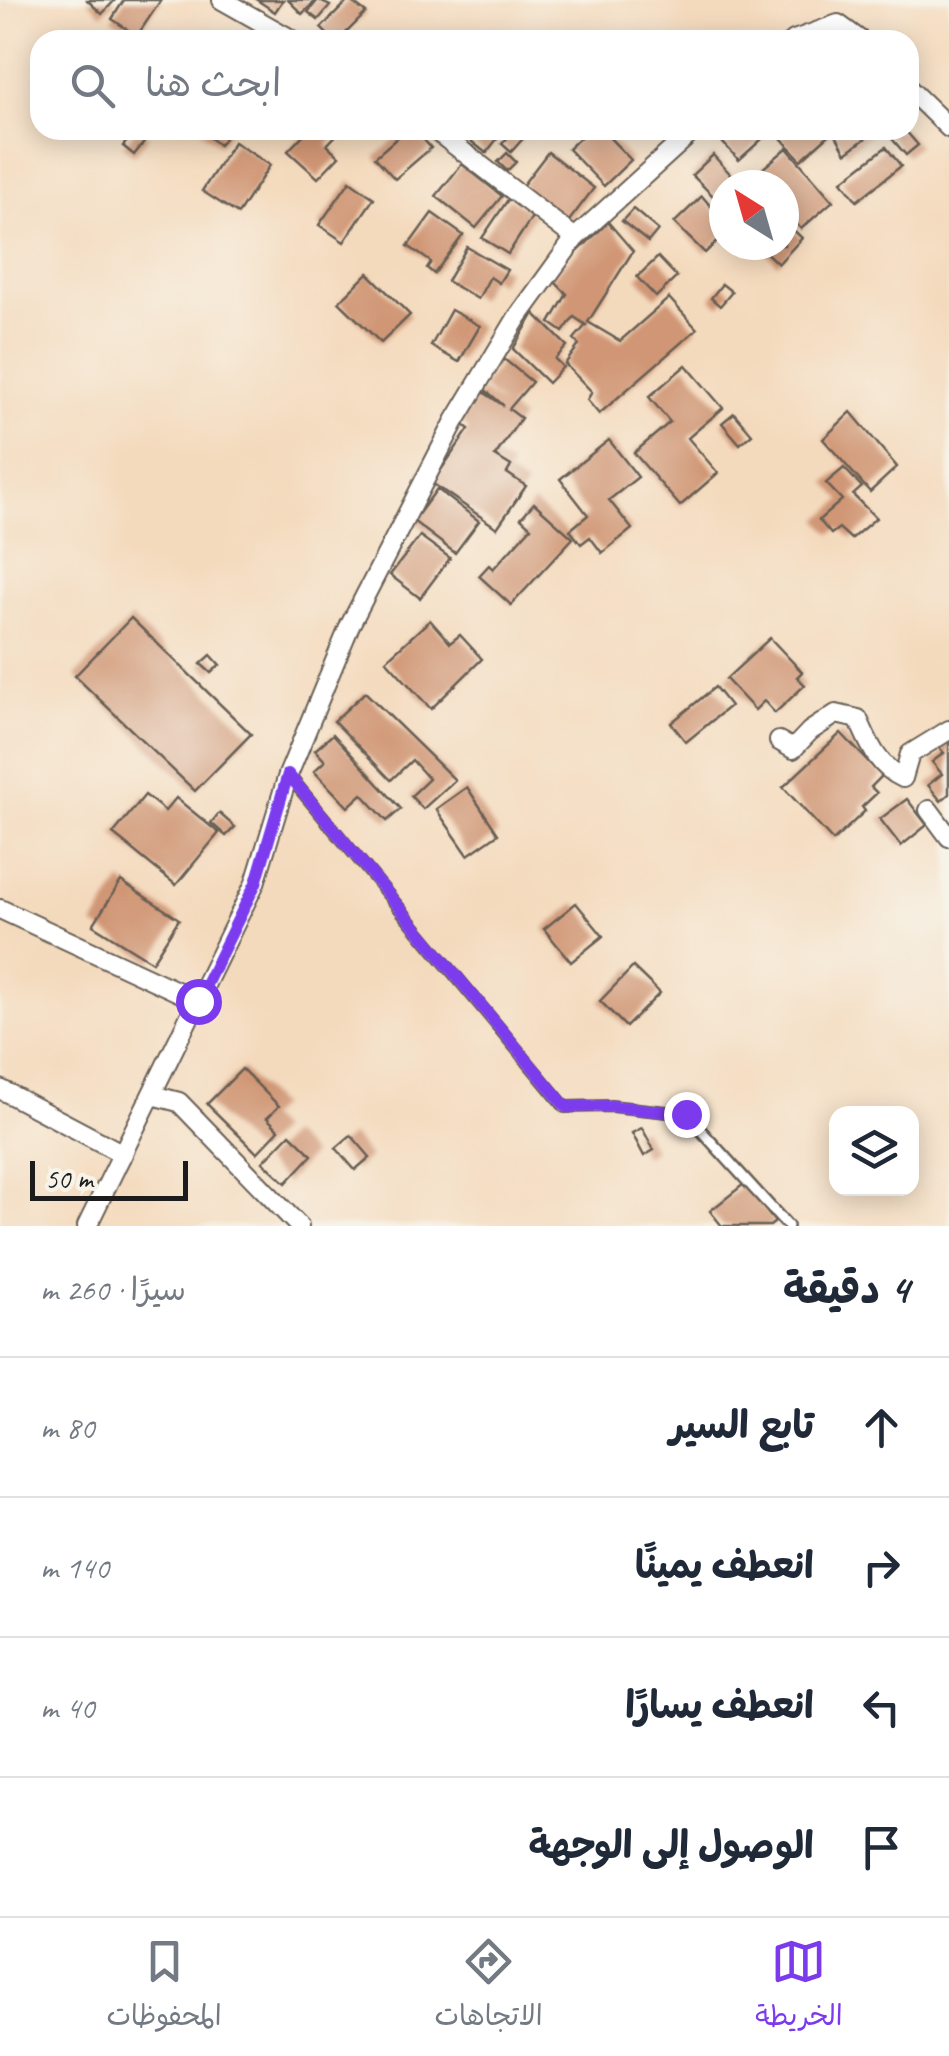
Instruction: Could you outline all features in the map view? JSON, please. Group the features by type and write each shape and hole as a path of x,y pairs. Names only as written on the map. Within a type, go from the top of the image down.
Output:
{"street":[{"path":"222,0 275,30"},
{"path":"822,30 838,24 846,30"},
{"path":"919,99 949,128"},
{"path":"447,140 575,238"},
{"path":"87,1226 256,883 288,774 350,625 455,421 517,318 575,238 683,140"},
{"path":"779,740 794,750 836,714 858,720 865,742 892,772 903,778 910,754 949,730"},
{"path":"930,810 949,837"},
{"path":"0,909 198,1001"},
{"path":"0,1089 123,1154"},
{"path":"152,1094 179,1102 299,1226"}],"lane":[{"path":"288,774 566,1107 611,1106 686,1114 788,1226"}],"building":[{"path":"87,0 115,0 102,14"},
{"path":"124,0 161,0 141,30 128,30 112,19"},
{"path":"257,0 283,0 275,12"},
{"path":"288,0 317,0 302,14"},
{"path":"318,0 330,6 318,20 308,12"},
{"path":"349,0 366,13 349,30 321,28"},
{"path":"128,140 146,140 134,155 123,146"},
{"path":"298,140 332,140 327,145 339,156 318,178 288,151"},
{"path":"395,140 424,140 431,148 395,179 375,157"},
{"path":"470,140 496,140 486,153"},
{"path":"505,140 522,140 511,152 502,144"},
{"path":"577,140 612,140 631,160 604,186 568,149"},
{"path":"726,140 761,140 739,160 723,143"},
{"path":"783,140 823,140 801,160"},
{"path":"839,140 864,140 846,153"},
{"path":"893,140 914,140 918,145 906,155"},
{"path":"234,142 270,165 238,214 202,191"},
{"path":"886,147 901,166 857,201 842,181"},
{"path":"787,148 833,201 801,229 799,170 761,170"},
{"path":"548,152 594,188 569,221 522,186"},
{"path":"507,153 516,162 507,171 498,162"},
{"path":"713,155 727,170 709,170 709,192 692,175"},
{"path":"462,164 502,196 476,228 436,196"},
{"path":"350,181 374,198 344,242 319,225"},
{"path":"702,196 709,204 709,249 705,253 674,223"},
{"path":"509,198 534,214 508,254 482,238"},
{"path":"633,209 658,230 648,242 622,221"},
{"path":"432,213 463,235 434,274 427,268 431,262 408,246"},
{"path":"608,222 633,251 588,322 620,341 669,298 697,329 599,414 587,400 592,392 565,364 579,345 574,339 586,325 574,317 563,332 550,323 567,294 551,278"},
{"path":"467,247 507,270 499,283 490,277 478,299 447,281"},
{"path":"658,257 677,277 656,297 637,277"},
{"path":"368,273 410,315 381,343 339,302"},
{"path":"722,284 732,292 720,306 711,298"},
{"path":"451,310 480,326 459,362 431,346"},
{"path":"534,313 567,346 555,359 563,367 548,383 513,349"},
{"path":"504,359 532,382 509,409 521,418 495,456 511,466 507,473 526,486 497,528 432,483 469,429 460,422 482,391 504,406 482,387"},
{"path":"686,365 723,408 688,438 718,473 680,506 634,453 670,422 649,397"},
{"path":"851,412 897,467 870,492 823,439"},
{"path":"734,413 752,434 740,444 722,423"},
{"path":"609,440 638,477 609,500 632,529 602,553 590,537 581,544 570,530 588,515 560,479"},
{"path":"844,468 862,487 853,495 876,518 851,539 839,528 831,534 819,520 842,500 826,483"},
{"path":"437,489 479,521 455,553 413,521"},
{"path":"534,503 573,538 511,605 479,576 489,565 493,569 531,527 521,518"},
{"path":"420,536 450,558 420,598 390,575"},
{"path":"131,618 251,734 195,791 75,676"},
{"path":"430,620 450,643 460,635 482,659 431,709 386,660"},
{"path":"770,638 802,672 797,677 805,685 775,713 764,701 755,710 726,679"},
{"path":"211,655 220,665 211,673 201,664"},
{"path":"715,687 730,706 686,742 671,723"},
{"path":"365,692 455,780 423,809 411,796 429,779 412,760 391,780 334,721"},
{"path":"841,733 882,776 871,787 877,793 862,807 865,811 833,841 783,787"},
{"path":"333,734 401,809 387,821 362,794 348,807 314,771 325,761 315,750"},
{"path":"949,738 949,794 941,801 928,785 942,774 932,762 944,753 938,746"},
{"path":"467,787 498,834 468,855 436,809"},
{"path":"145,795 165,811 176,798 219,833 176,885 113,834"},
{"path":"907,799 927,825 901,846 880,819"},
{"path":"219,813 235,827 226,836 211,823"},
{"path":"121,881 179,919 152,962 93,925"},
{"path":"576,903 603,936 571,962 544,929"},
{"path":"633,967 660,993 626,1027 600,1001"},
{"path":"242,1069 279,1106 267,1118 279,1130 257,1153 207,1104"},
{"path":"642,1128 654,1150 644,1156 632,1133"},
{"path":"290,1134 312,1155 286,1183 263,1162"},
{"path":"351,1135 370,1157 355,1170 336,1148"},
{"path":"744,1184 775,1222 770,1226 722,1226 710,1211"}],"route":[{"path":"198,1001 256,883 288,774 566,1107 611,1106 686,1114"}]}
